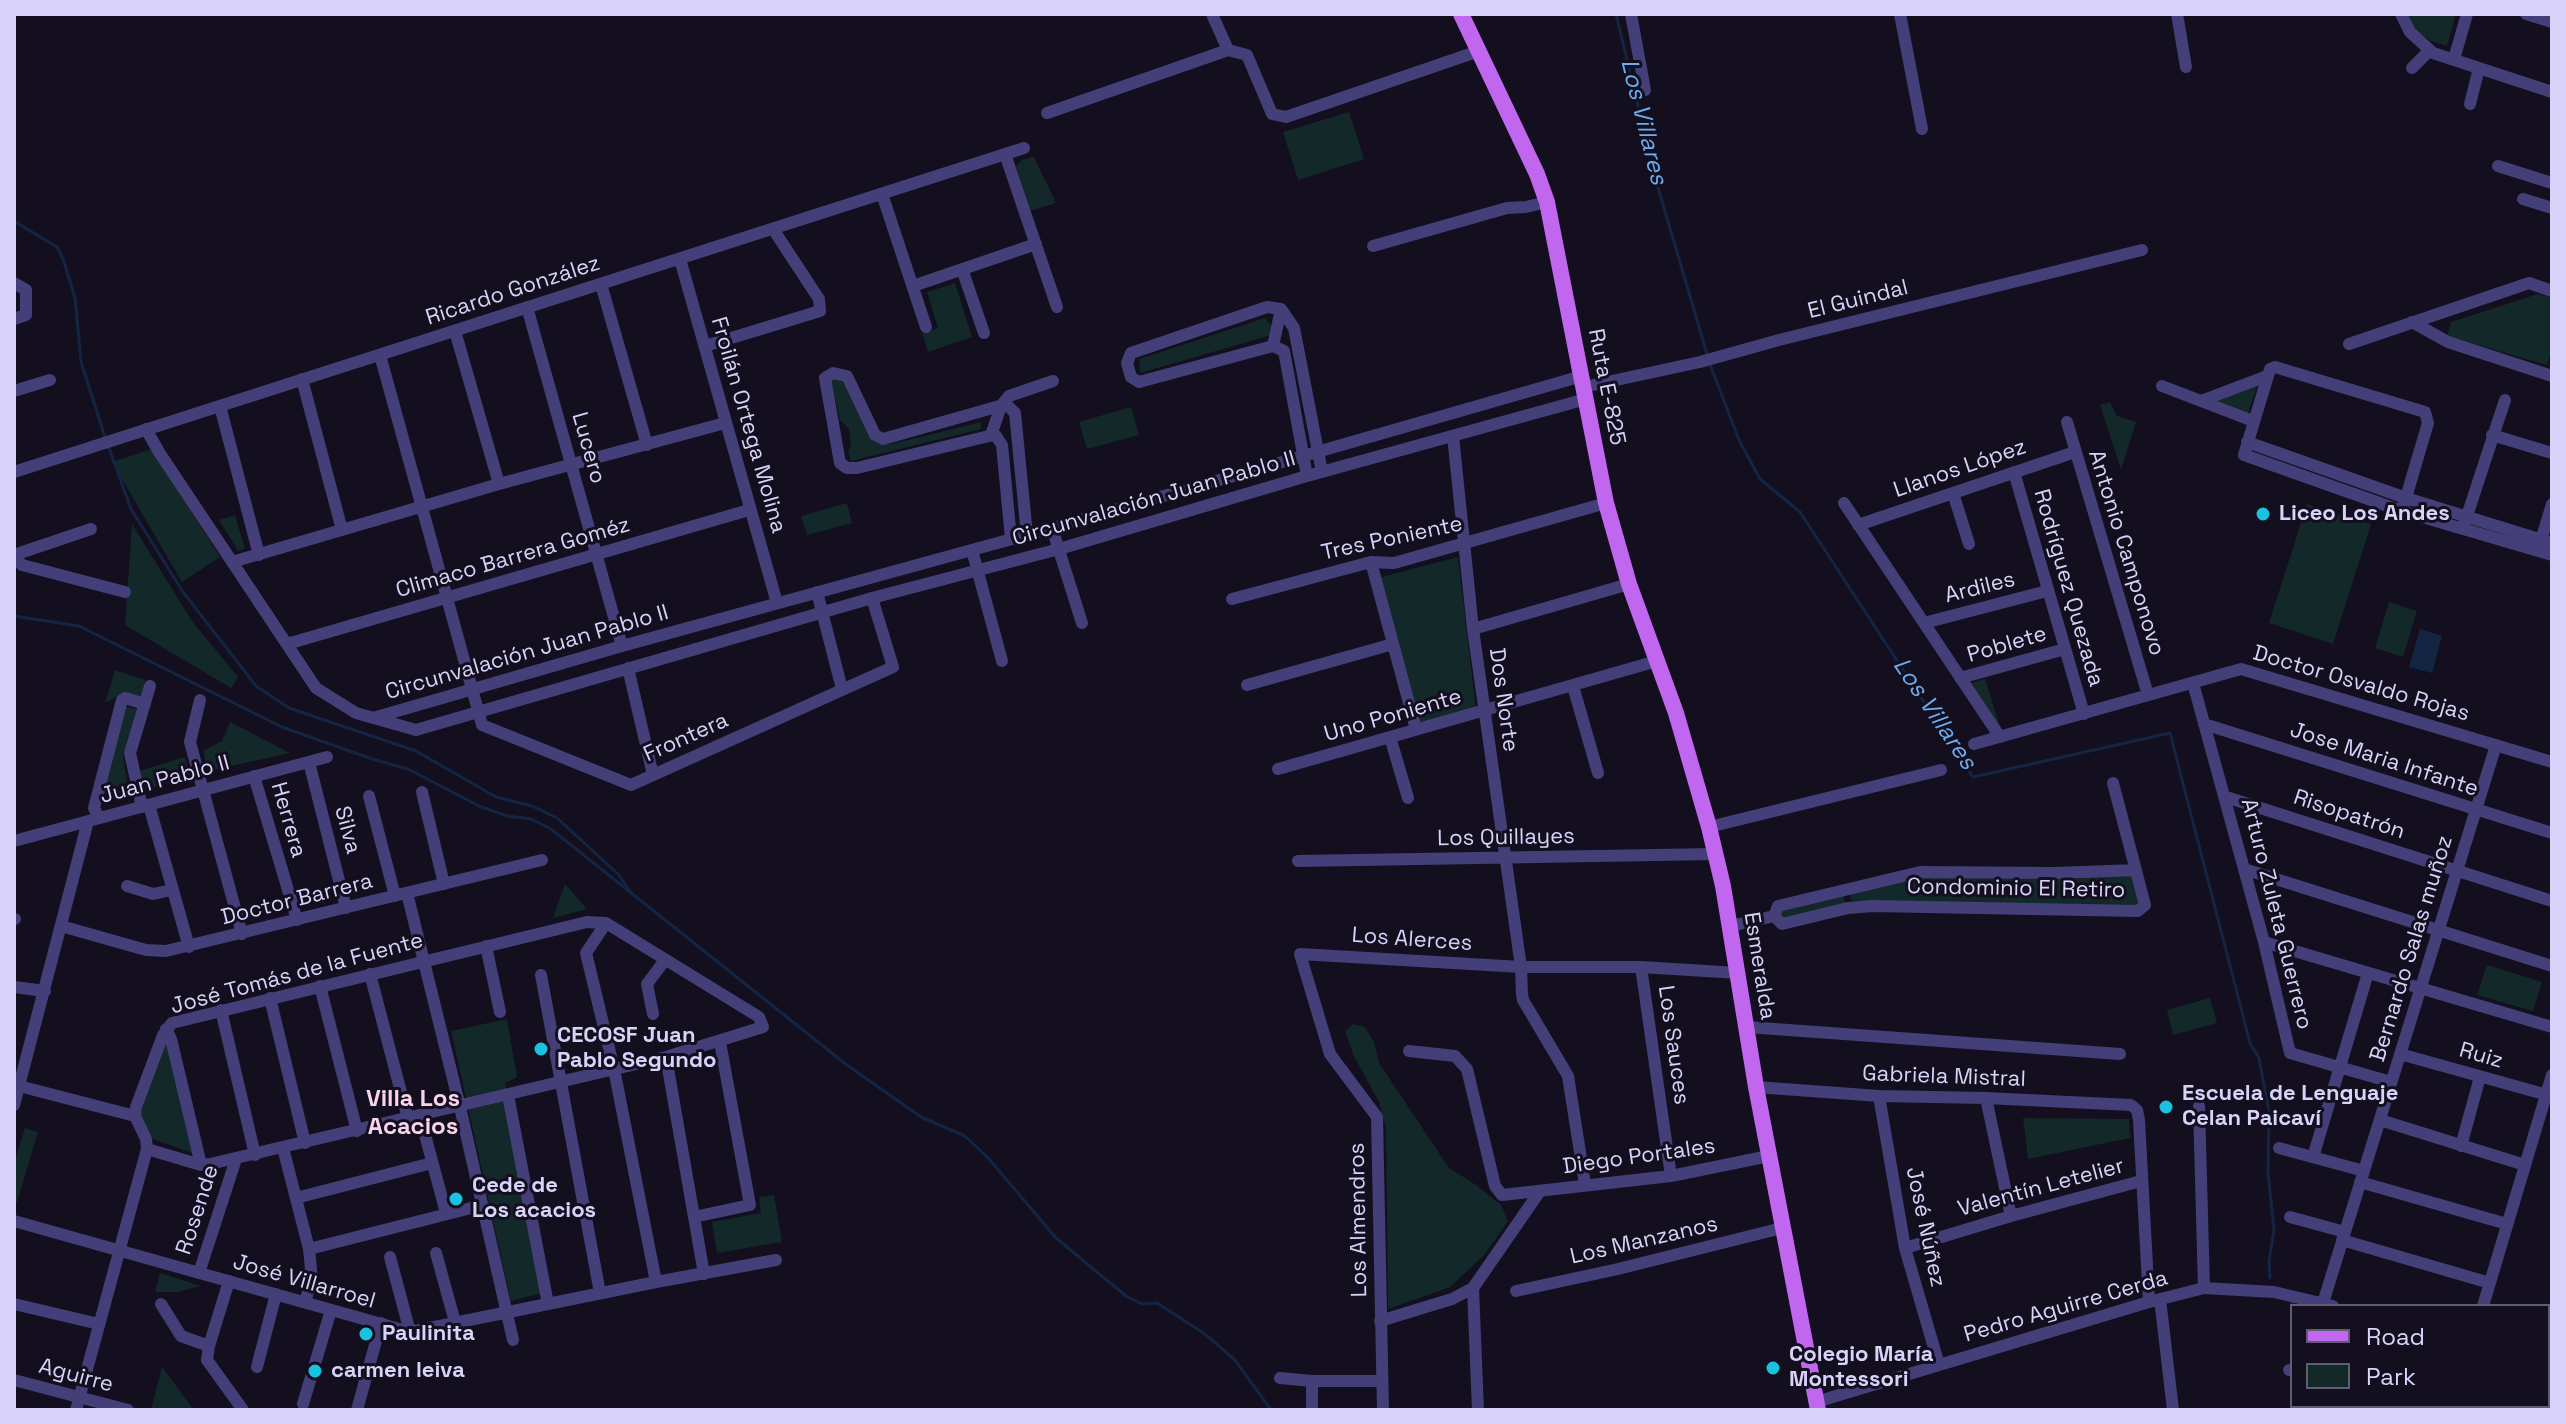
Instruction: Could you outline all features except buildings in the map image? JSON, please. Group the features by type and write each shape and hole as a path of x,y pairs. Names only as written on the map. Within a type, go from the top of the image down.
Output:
{"main road":[{"path":"1461,14 1537,174 1547,202"},
{"name":"Ruta E-825","path":"1547,202 1615,539"},
{"name":"Esmeralda","path":"1615,539 1676,713 1709,827 1731,926 1756,1087 1817,1406"}],"street":[{"path":"1212,14 1228,50"},
{"path":"1631,14 1645,90"},
{"path":"1900,14 1922,129"},
{"path":"2177,14 2186,67"},
{"path":"2401,14 2410,32 2430,50 2552,92"},
{"path":"2454,59 2467,14"},
{"path":"2526,14 2552,22"},
{"path":"1047,113 1228,50 1247,55 1272,114 1286,117 1479,51"},
{"path":"2412,68 2430,50"},
{"path":"2470,104 2479,68"},
{"name":"Ricardo González","path":"14,472 1024,148"},
{"path":"1005,154 1057,307"},
{"path":"2498,166 2552,183"},
{"path":"882,194 926,327"},
{"path":"2523,199 2552,208"},
{"path":"1373,246 1507,208 1547,202"},
{"path":"705,346 821,309 820,301 773,229"},
{"path":"913,286 1036,244"},
{"name":"El Guindal","path":"1584,387 1700,362 2142,250"},
{"name":"Froilán Ortega Molina","path":"680,259 777,603"},
{"path":"962,269 984,333"},
{"path":"14,283 26,290 26,315 14,319"},
{"path":"2349,344 2529,283 2552,291"},
{"path":"601,284 647,445"},
{"name":"Lucero","path":"527,307 622,646"},
{"path":"1307,476 1284,351 1273,346 1139,382 1131,377 1127,363 1131,353 1267,307 1281,309 1294,328 1322,472"},
{"path":"1273,346 1281,309"},
{"path":"2436,315 2448,342"},
{"path":"2412,322 2448,342 2552,376"},
{"path":"455,331 499,484"},
{"path":"380,355 478,711"},
{"path":"2245,449 2267,376 2270,369 2275,367 2425,412 2428,423 2402,511"},
{"path":"1011,539 999,438 991,435 847,468 840,463 825,378 833,373 847,376 875,435 883,439 1001,406 1009,407 1015,413 1027,535"},
{"path":"2201,401 2267,376"},
{"path":"302,379 342,530"},
{"path":"14,391 50,380"},
{"path":"991,435 1001,406 1009,396 1053,381"},
{"path":"2162,386 2253,421"},
{"name":"Circunvalación Juan Pablo II","path":"372,718 416,730 822,612 1059,549 1453,436 1584,387"},
{"name":"Circunvalación Juan Pablo II","path":"372,718 473,693 622,646 1302,456 1584,387"},
{"path":"2465,523 2505,400"},
{"path":"220,406 259,555"},
{"name":"Antonio Camponovo","path":"2067,422 2148,695"},
{"path":"232,562 499,484 725,423"},
{"path":"146,429 316,688 356,713 372,718"},
{"path":"2492,435 2552,453"},
{"name":"Dos Norte","path":"1453,436 1473,629 1521,967"},
{"path":"2245,449 2406,498 2465,523"},
{"path":"2245,449 2402,511 2465,523 2544,545 2552,555"},
{"name":"Llanos López","path":"1858,525 2075,452"},
{"name":"Rodríguez Quezada","path":"2014,472 2084,714"},
{"path":"1953,493 1969,544"},
{"name":"Tres Poniente","path":"1232,599 1371,562 1394,563 1606,503"},
{"path":"1844,503 2000,737"},
{"path":"2544,545 2552,504"},
{"name":"Climaco Barrera Goméz","path":"287,644 749,510"},
{"path":"1052,528 1082,623"},
{"path":"91,529 14,556 22,565 125,592"},
{"path":"972,550 1002,661"},
{"path":"1371,562 1416,729"},
{"path":"1473,629 1629,584"},
{"name":"Ardiles","path":"1924,623 2047,591"},
{"path":"817,592 842,689"},
{"name":"Frontera","path":"478,711 482,725 631,785 893,667 872,598"},
{"path":"1247,685 1393,644"},
{"name":"Poblete","path":"1960,678 2065,649"},
{"name":"Uno Poniente","path":"1278,769 1657,661"},
{"path":"628,668 653,775"},
{"name":"Doctor Osvaldo Rojas","path":"1974,744 2241,669 2552,762"},
{"name":"Arturo Zuleta Guerrero","path":"2193,683 2226,797 2290,1053 2391,1082"},
{"path":"150,686 130,753 189,947"},
{"path":"1573,686 1598,773"},
{"path":"14,1105 61,926 94,820 94,808 122,700 125,698 145,704"},
{"path":"200,700 190,742 242,934"},
{"name":"Jose Maria Infante","path":"2204,724 2552,833"},
{"path":"1390,737 1408,798"},
{"name":"Bernardo Salas muñoz","path":"2328,1304 2344,1236 2496,745"},
{"name":"Juan Pablo II","path":"14,841 327,757"},
{"name":"Silva","path":"309,762 346,908"},
{"path":"1709,827 1941,770"},
{"name":"Herrera","path":"254,776 297,920"},
{"name":"Condominio El Retiro","path":"1774,916 1782,924 1848,908 1873,906 2138,911 2145,905 2113,783"},
{"path":"422,792 444,884"},
{"path":"369,796 423,961 513,1340"},
{"name":"Risopatrón","path":"2226,797 2552,901"},
{"name":"Los Quillayes","path":"1298,861 1715,854"},
{"name":"Doctor Barrera","path":"61,926 146,950 166,951 542,860"},
{"path":"2244,869 2552,966"},
{"name":"Condominio El Retiro","path":"1774,916 1778,906 1920,872 2136,870"},
{"path":"127,886 153,894 172,890"},
{"path":"1844,889 1848,908"},
{"name":"Condominio El Retiro","path":"1731,926 1774,916"},
{"name":"José Tomás de la Fuente","path":"135,1116 166,1029 172,1023 587,922 606,923"},
{"path":"147,1149 201,1165 236,1159 460,1107 614,1069 666,1057 763,1027 759,1017 606,923 586,953 614,1069 656,1282"},
{"path":"2264,942 2552,1027"},
{"path":"486,946 500,1012"},
{"name":"Los Alerces","path":"1300,954 1521,967 1641,967 1738,973"},
{"name":"Los Almendros","path":"1300,954 1330,1054 1377,1117 1383,1410"},
{"path":"653,1014 647,984 665,960"},
{"path":"1521,967 1523,1000 1568,1076 1585,1184"},
{"name":"Los Sauces","path":"1641,967 1671,1176"},
{"path":"2313,1157 2368,973"},
{"path":"370,974 446,1213"},
{"path":"541,975 600,1293"},
{"path":"320,986 357,1131"},
{"path":"14,987 45,991"},
{"path":"270,998 305,1143"},
{"path":"221,1010 255,1155"},
{"path":"1747,1027 2120,1054"},
{"path":"166,1029 201,1165"},
{"path":"694,1217 750,1205 720,1042"},
{"path":"1409,1051 1455,1056 1467,1069 1499,1193 1540,1191"},
{"path":"14,1053 28,1055"},
{"name":"Ruiz","path":"2400,1054 2549,1096"},
{"path":"666,1057 704,1274"},
{"path":"2484,1304 2549,1096 2552,1075"},
{"path":"2461,1146 2480,1077"},
{"path":"19,1086 135,1116 146,1139 147,1149 77,1404"},
{"name":"Gabriela Mistral","path":"1756,1087 1879,1096 2131,1105 2137,1110 2139,1120 2141,1181"},
{"path":"508,1095 548,1304"},
{"name":"José Núñez","path":"1879,1096 1905,1248 1939,1365"},
{"path":"1986,1098 2011,1216"},
{"path":"2199,1106 2204,1288"},
{"path":"2380,1120 2525,1165"},
{"path":"283,1148 309,1249 312,1279 305,1302"},
{"path":"2279,1148 2507,1224"},
{"name":"Diego Portales","path":"1473,1288 1540,1191 1671,1176 1769,1156"},
{"name":"Rosende","path":"199,1273 236,1159"},
{"path":"296,1198 432,1163"},
{"path":"2141,1181 2154,1301 2173,1410"},
{"name":"Valentín Letelier","path":"1905,1248 2141,1181"},
{"path":"309,1249 483,1205"},
{"path":"2290,1217 2490,1283"},
{"name":"José Villarroel","path":"14,1221 410,1332 776,1260"},
{"name":"Los Manzanos","path":"1516,1291 1782,1228"},
{"path":"436,1253 455,1322"},
{"path":"390,1257 410,1332"},
{"path":"229,1281 207,1360 243,1410"},
{"path":"1380,1321 1452,1299 1473,1288 1478,1410"},
{"name":"Pedro Aguirre Cerda","path":"1817,1406 1939,1365 2204,1288 2274,1292 2328,1304"},
{"path":"257,1367 276,1294"},
{"path":"14,1304 99,1324"},
{"path":"161,1304 181,1336 209,1346"},
{"path":"303,1404 331,1310"},
{"path":"357,1410 381,1323"},
{"path":"1280,1378 1382,1381"},
{"name":"Aguirre","path":"14,1380 77,1404 128,1410"},
{"path":"1312,1381 1312,1410"}],"green space":[{"path":"2407,14 2456,14 2447,46 2431,41 2416,30"},
{"path":"1349,112 1364,159 1298,180 1283,132"},
{"path":"1034,157 1056,203 1030,211 1016,166 1022,160"},
{"path":"955,283 972,337 928,352 922,333 938,328 927,292"},
{"path":"2538,294 2552,298 2552,348 2547,365 2447,336 2451,322"},
{"path":"1265,318 1275,334 1140,373 1139,359"},
{"path":"834,378 842,380 871,440 880,444 892,444 981,422 981,429 851,461 848,453 851,444 849,429 840,420 831,381"},
{"path":"2257,386 2248,414 2217,401"},
{"path":"2110,402 2117,416 2136,422 2121,470 2100,405"},
{"path":"1131,407 1139,435 1087,449 1079,422"},
{"path":"152,449 220,557 182,582 112,462"},
{"path":"847,503 852,523 807,535 801,516"},
{"path":"2307,504 2371,524 2333,644 2269,623"},
{"path":"235,515 245,549 238,551 219,520"},
{"path":"132,524 192,621 238,677 231,688 125,625"},
{"path":"1458,557 1476,710 1417,726 1378,578"},
{"path":"2389,602 2417,611 2403,657 2375,648"},
{"path":"115,670 145,680 141,698 123,693 105,703"},
{"path":"1985,679 2000,727 1971,683"},
{"path":"124,706 137,709 123,756 129,794 101,802"},
{"path":"230,722 290,753 208,771 203,751 222,741"},
{"path":"185,757 190,776 144,790 139,771"},
{"path":"1922,875 2133,875 2140,901 2137,906 1852,901 1848,891"},
{"path":"565,884 587,909 553,918"},
{"path":"1841,890 1846,905 1782,922 1776,914 1780,906"},
{"path":"2487,965 2542,982 2533,1011 2477,995"},
{"path":"2210,998 2217,1023 2173,1035 2167,1010"},
{"path":"507,1019 517,1077 505,1083 542,1293 511,1301 451,1031"},
{"path":"1353,1024 1365,1027 1374,1042 1379,1063 1449,1168 1501,1205 1508,1221 1484,1255 1450,1287 1388,1309 1386,1129 1379,1102 1353,1054 1345,1031"},
{"path":"166,1043 192,1153 153,1139 139,1116"},
{"path":"2023,1118 2129,1119 2130,1138 2028,1159"},
{"path":"25,1128 38,1132 17,1202 14,1201 14,1163"},
{"path":"774,1195 782,1242 717,1253 712,1222 761,1213 759,1197"},
{"path":"160,1273 201,1286 177,1292 155,1292"},
{"path":"162,1367 194,1410 151,1410"}],"water":[{"path":"2420,629 2442,636 2432,673 2409,667"}],"waterway":[{"name":"Los Villares","path":"1616,14 1657,184 1707,354"},
{"path":"14,221 57,247 63,259 75,298 81,362 106,440"},
{"name":"Los Villares","path":"1709,362 1739,440 1760,479 1800,512 1973,777 2170,733 2250,1043 2259,1058 2269,1112 2268,1173 2274,1230 2269,1261 2270,1278"},
{"path":"109,448 131,509 183,592 256,686 289,708 416,751 496,797 532,806 557,818 619,875 632,894"},
{"path":"14,616 79,626 282,727 408,769 479,806 507,816 531,819 551,829 847,1065 921,1117 965,1136 989,1159 1056,1238 1126,1296 1142,1304 1157,1303 1205,1334 1235,1360 1271,1410"},
{"path":"2550,1324 2552,1317"},
{"path":"2438,1408 2441,1410"}],"place":[{"name":"Liceo Los Andes","path":"2263,514"},
{"name":"CECOSF Juan Pablo Segundo","path":"541,1049"},
{"name":"Escuela de Lenguaje Celan Paicaví","path":"2166,1107"},
{"name":"Cede de Los acacios","path":"456,1199"},
{"name":"Paulinita","path":"366,1334"},
{"name":"Colegio María Montessori","path":"1773,1368"},
{"name":"carmen leiva","path":"315,1371"}],"district":[{"name":"Villa Los Acacios","path":"413,1113"}]}
